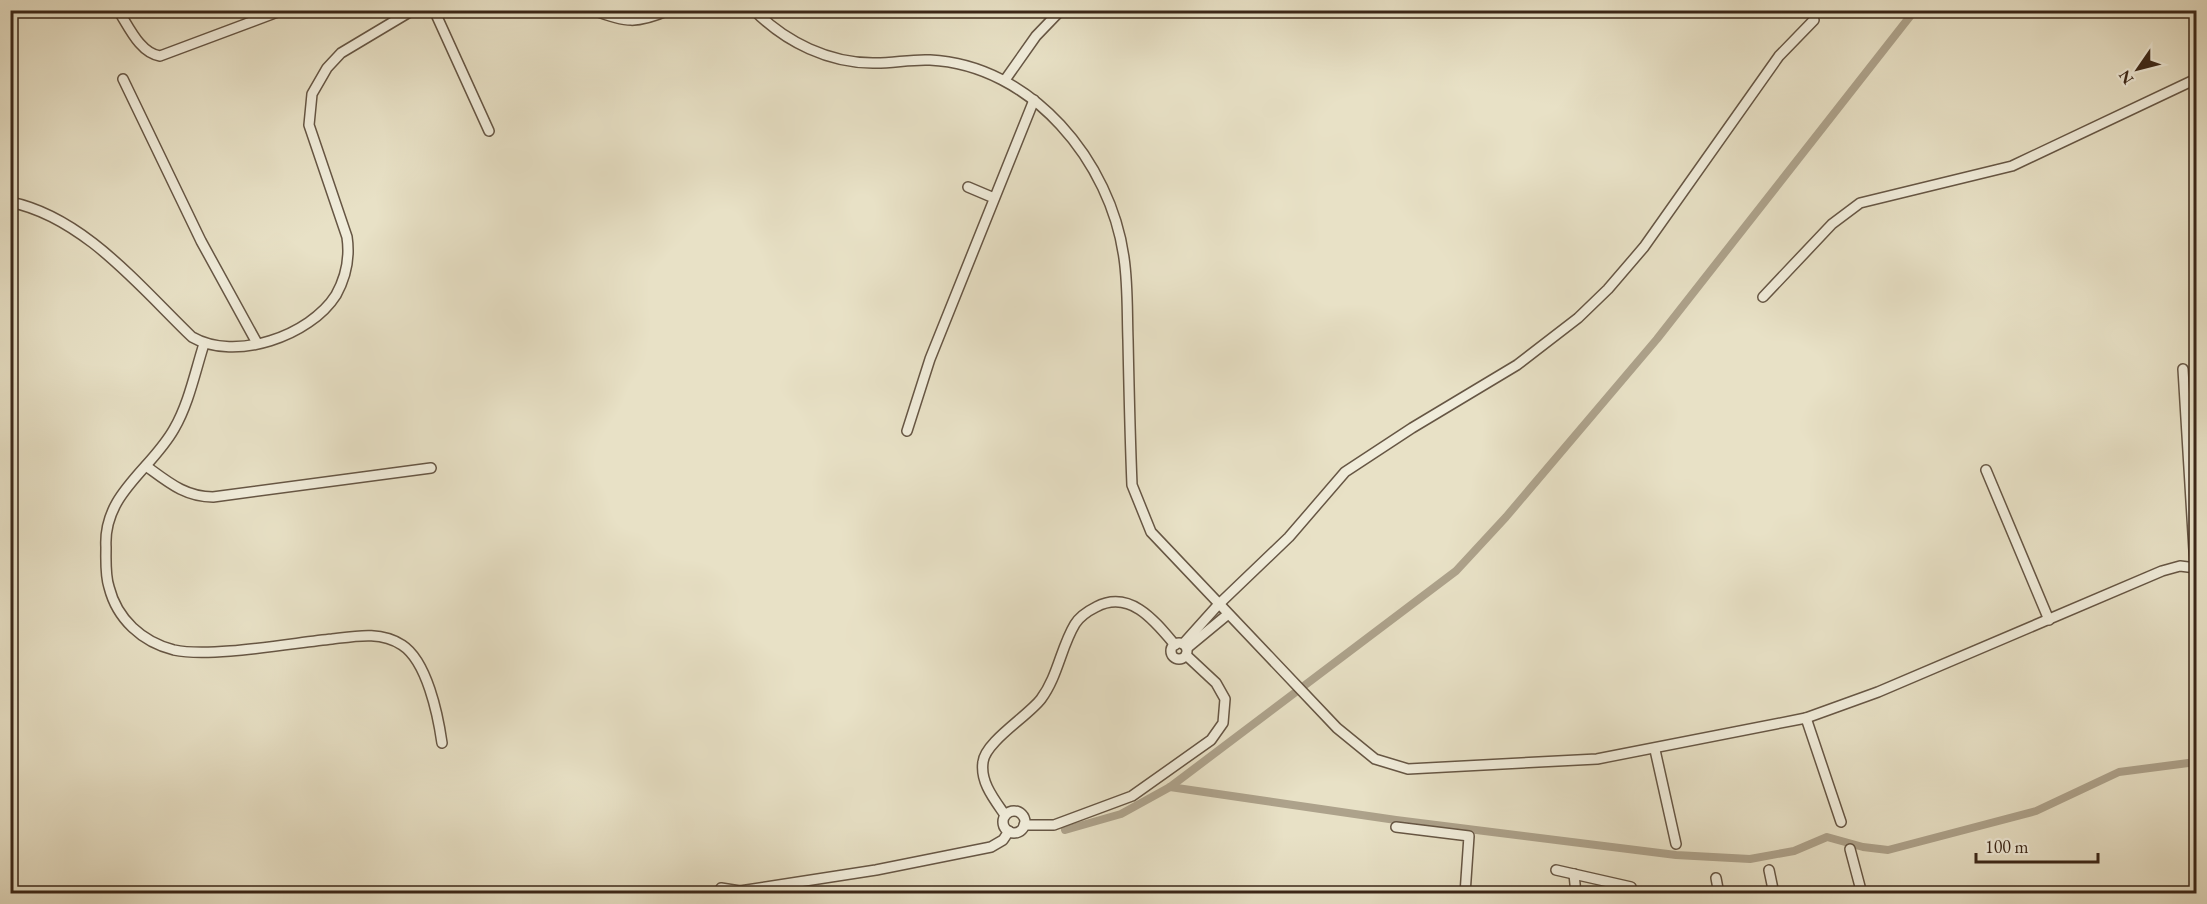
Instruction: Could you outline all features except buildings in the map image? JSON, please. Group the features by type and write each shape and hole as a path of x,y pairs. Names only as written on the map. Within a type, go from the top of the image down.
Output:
{"street":[{"path":"118,10 143,48 160,56 283,10"},
{"path":"10,202 39,211 68,226 95,246 192,337 204,344 231,346 273,339 314,319 336,294 346,269 349,253 347,237 309,125 312,94 317,82 341,53 413,10"},
{"path":"434,10 489,131"},
{"path":"593,10 627,22 643,21 669,10"},
{"path":"754,10 786,38 839,59 873,63 929,60 952,63 1005,80 1034,100 1063,125 1081,150 1104,192 1117,227 1124,258 1132,485 1140,510 1151,532 1227,615 1364,753 1398,767 1554,763 1655,750 1806,718 1878,692 2162,571 2180,566 2196,568 2183,369"},
{"path":"1005,80 1036,36 1061,10"},
{"path":"1202,630 1218,605 1289,537 1329,489 1352,467 1517,365 1578,318 1611,286 1644,247 1768,69 1814,20"},
{"path":"123,79 201,241 257,343"},
{"path":"1763,297 1832,224 1860,203 2012,166 2196,79"},
{"path":"907,431 930,359 1034,100"},
{"path":"968,187 994,198"},
{"path":"204,344 185,408 174,430 122,492 110,510 106,533 108,584 119,612 130,626 153,642 175,650 221,650 357,636 382,636 394,640 413,654 420,664 439,720 442,743"},
{"path":"146,466 184,493 196,497 213,497 431,468"},
{"path":"1986,471 2049,620"},
{"path":"1005,815 984,781 983,760 986,751 1024,718 1041,699 1052,683 1079,620 1098,606 1108,602 1124,602 1151,617 1216,683 1225,699 1223,723 1211,740 1132,796 1054,825 1024,825"},
{"path":"1183,648 1202,630 1227,615"},
{"path":"1806,718 1841,822"},
{"path":"1655,750 1676,844"},
{"path":"1011,811 1019,812 1024,825 1019,831 1009,831 1003,822 1005,815 1011,811"},
{"path":"1396,827 1469,836 1466,894"},
{"path":"721,888 740,891 876,870 991,847 1003,840 1009,831"},
{"path":"1850,849 1862,894"},
{"path":"1556,870 1630,887"},
{"path":"1769,870 1774,894"},
{"path":"1574,874 1576,894"},
{"path":"1716,878 1719,894"},
{"path":"1614,883 1614,894"}],"waterway":[{"path":"1065,830 1121,814 1170,787 1456,571 1506,517 1657,339 1915,10"},
{"path":"1170,787 1396,820 1676,855 1750,859 1794,851 1827,837 1863,847 1888,850 2036,811 2119,772 2196,762"}]}
